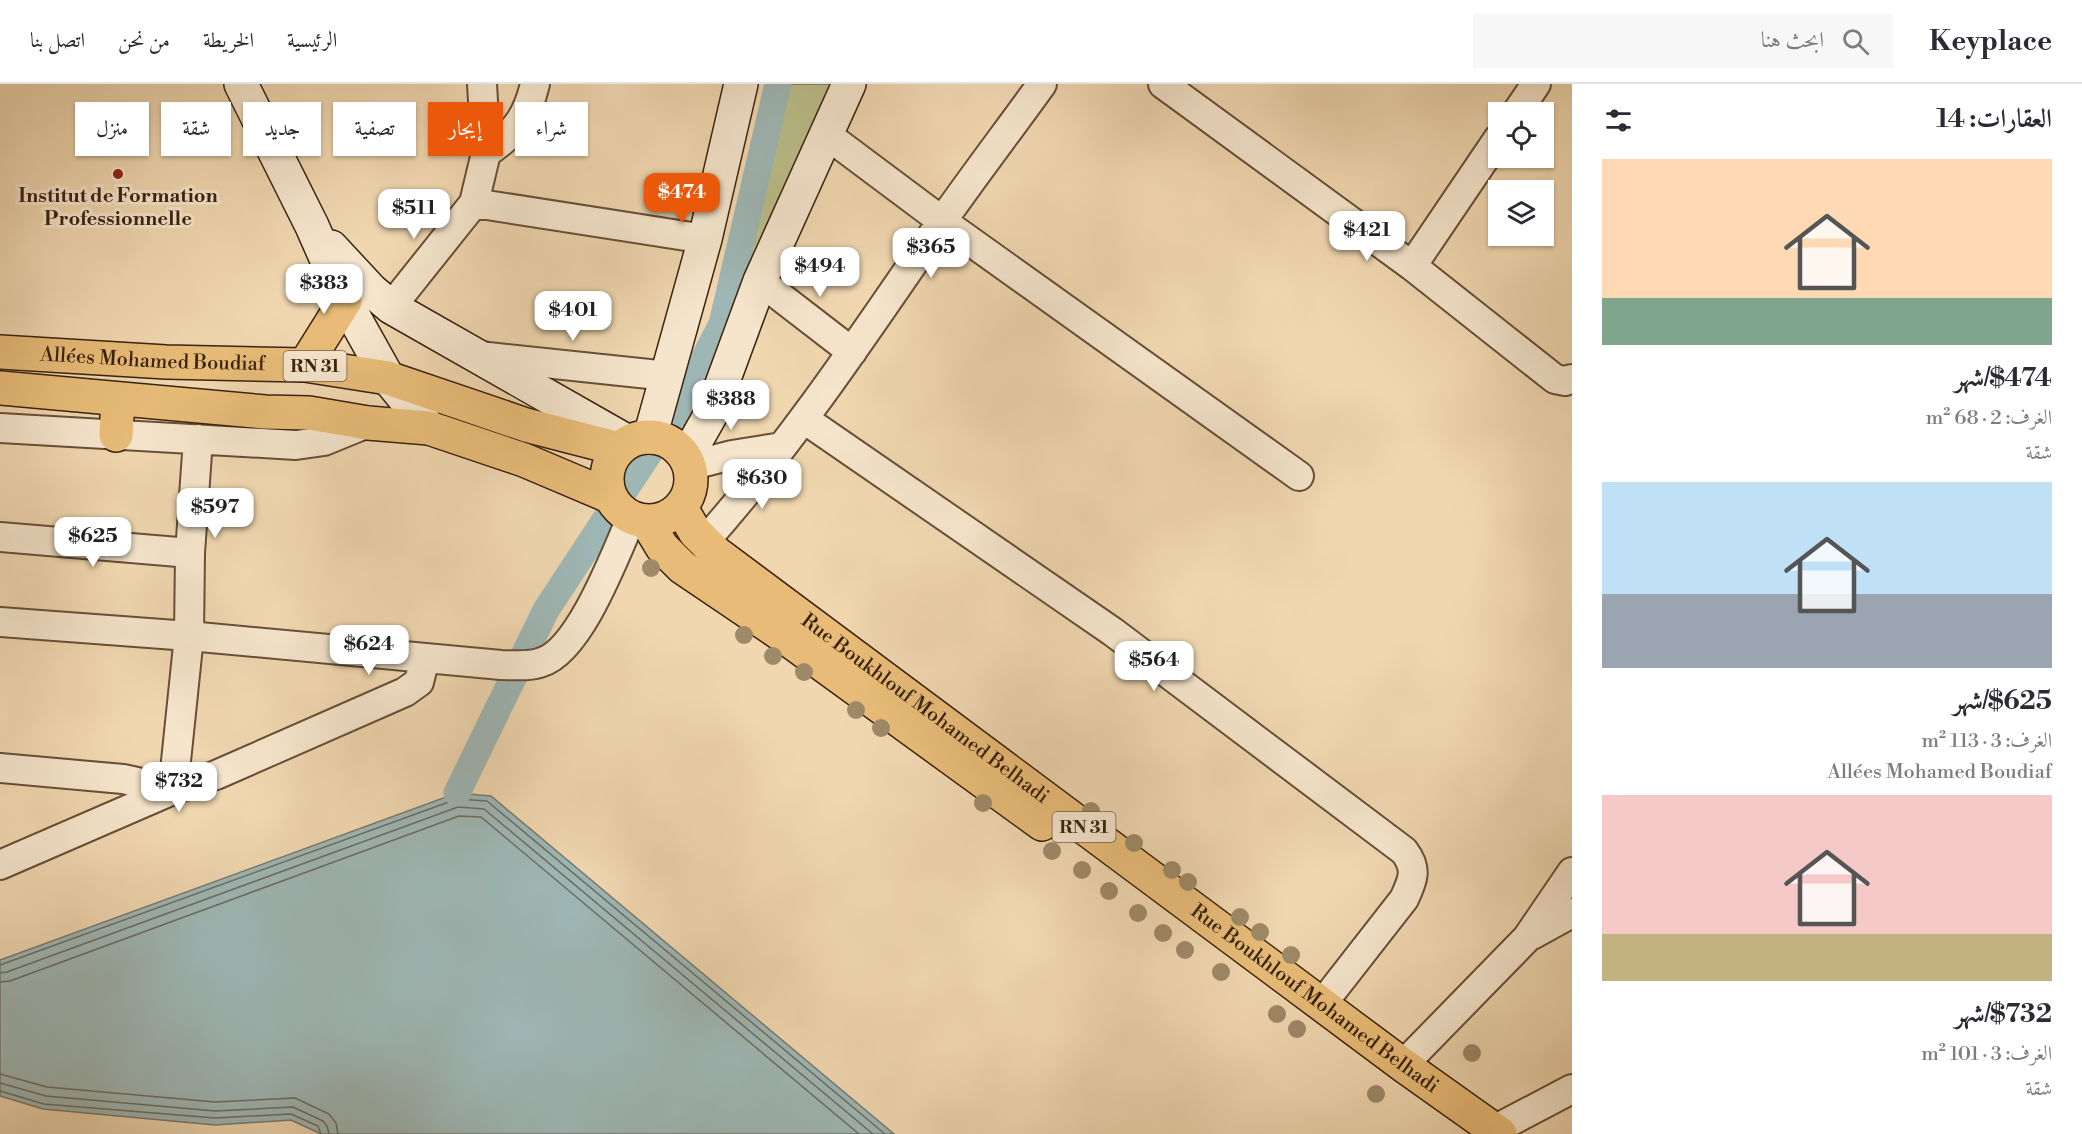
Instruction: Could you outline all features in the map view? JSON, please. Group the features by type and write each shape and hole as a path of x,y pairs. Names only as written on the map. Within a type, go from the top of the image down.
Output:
{"main road":[{"path":"241,84 312,226 345,301 388,378 429,428"},
{"path":"312,226 371,290 391,307 473,355 632,442 664,440 677,447 688,462 691,481 688,495 681,508 666,519 639,521 617,509 609,496 606,479 609,463 632,442 668,376 705,239 741,84"},
{"path":"688,462 711,414 760,281 849,84"},
{"path":"304,365 345,301"},
{"name":"Allées Mohamed Boudiaf","path":"0,352 166,362 304,365 388,378 525,425 632,442"},
{"name":"Allées Mohamed Boudiaf","path":"0,388 265,412 309,413 368,423 429,428 524,460 609,496"},
{"path":"116,435 118,399"},
{"name":"Rue Boukhlouf Mohamed Belhadi","path":"681,508 695,532 716,553 1403,1065 1486,1133"},
{"name":"Rue Boukhlouf Mohamed Belhadi","path":"639,521 682,567 832,670 1486,1133"}],"street":[{"path":"482,84 483,102"},
{"path":"503,142 516,128 526,111 535,84"},
{"path":"704,542 804,419 942,221 1042,84"},
{"path":"1163,84 1412,266 1555,379 1565,381 1572,379"},
{"path":"1524,102 1536,84"},
{"path":"827,135 942,221 1299,476"},
{"path":"1412,266 1488,154"},
{"path":"391,307 474,203 485,156"},
{"path":"474,203 705,239"},
{"path":"760,281 852,352"},
{"path":"473,355 668,376"},
{"path":"804,419 1113,632 1404,851 1411,860 1413,870 1412,882 1404,899 1322,1004"},
{"path":"0,428 308,444 324,441 368,423"},
{"path":"173,790 189,636 190,554 198,439"},
{"path":"688,462 782,447"},
{"path":"0,622 189,636 501,665 541,663 555,655 575,633 639,521"},
{"path":"0,537 190,554"},
{"path":"0,865 173,790 216,775 405,692 419,681 425,658"},
{"path":"0,768 123,779 173,790"},
{"path":"1403,1065 1527,938 1572,872"},
{"path":"1527,938 1572,913"},
{"path":"1486,1133 1572,1089"}],"green space":[{"path":"770,84 839,84 702,425 684,425 670,409 711,321"}],"water":[{"path":"457,793 491,796 894,1134 321,1134 291,1120 215,1125 43,1109 0,1096 0,960"}],"waterway":[{"path":"457,793 546,610 678,409 722,324 778,84"}],"place":[{"name":"Institut de Formation Professionnelle","path":"118,174"}]}
